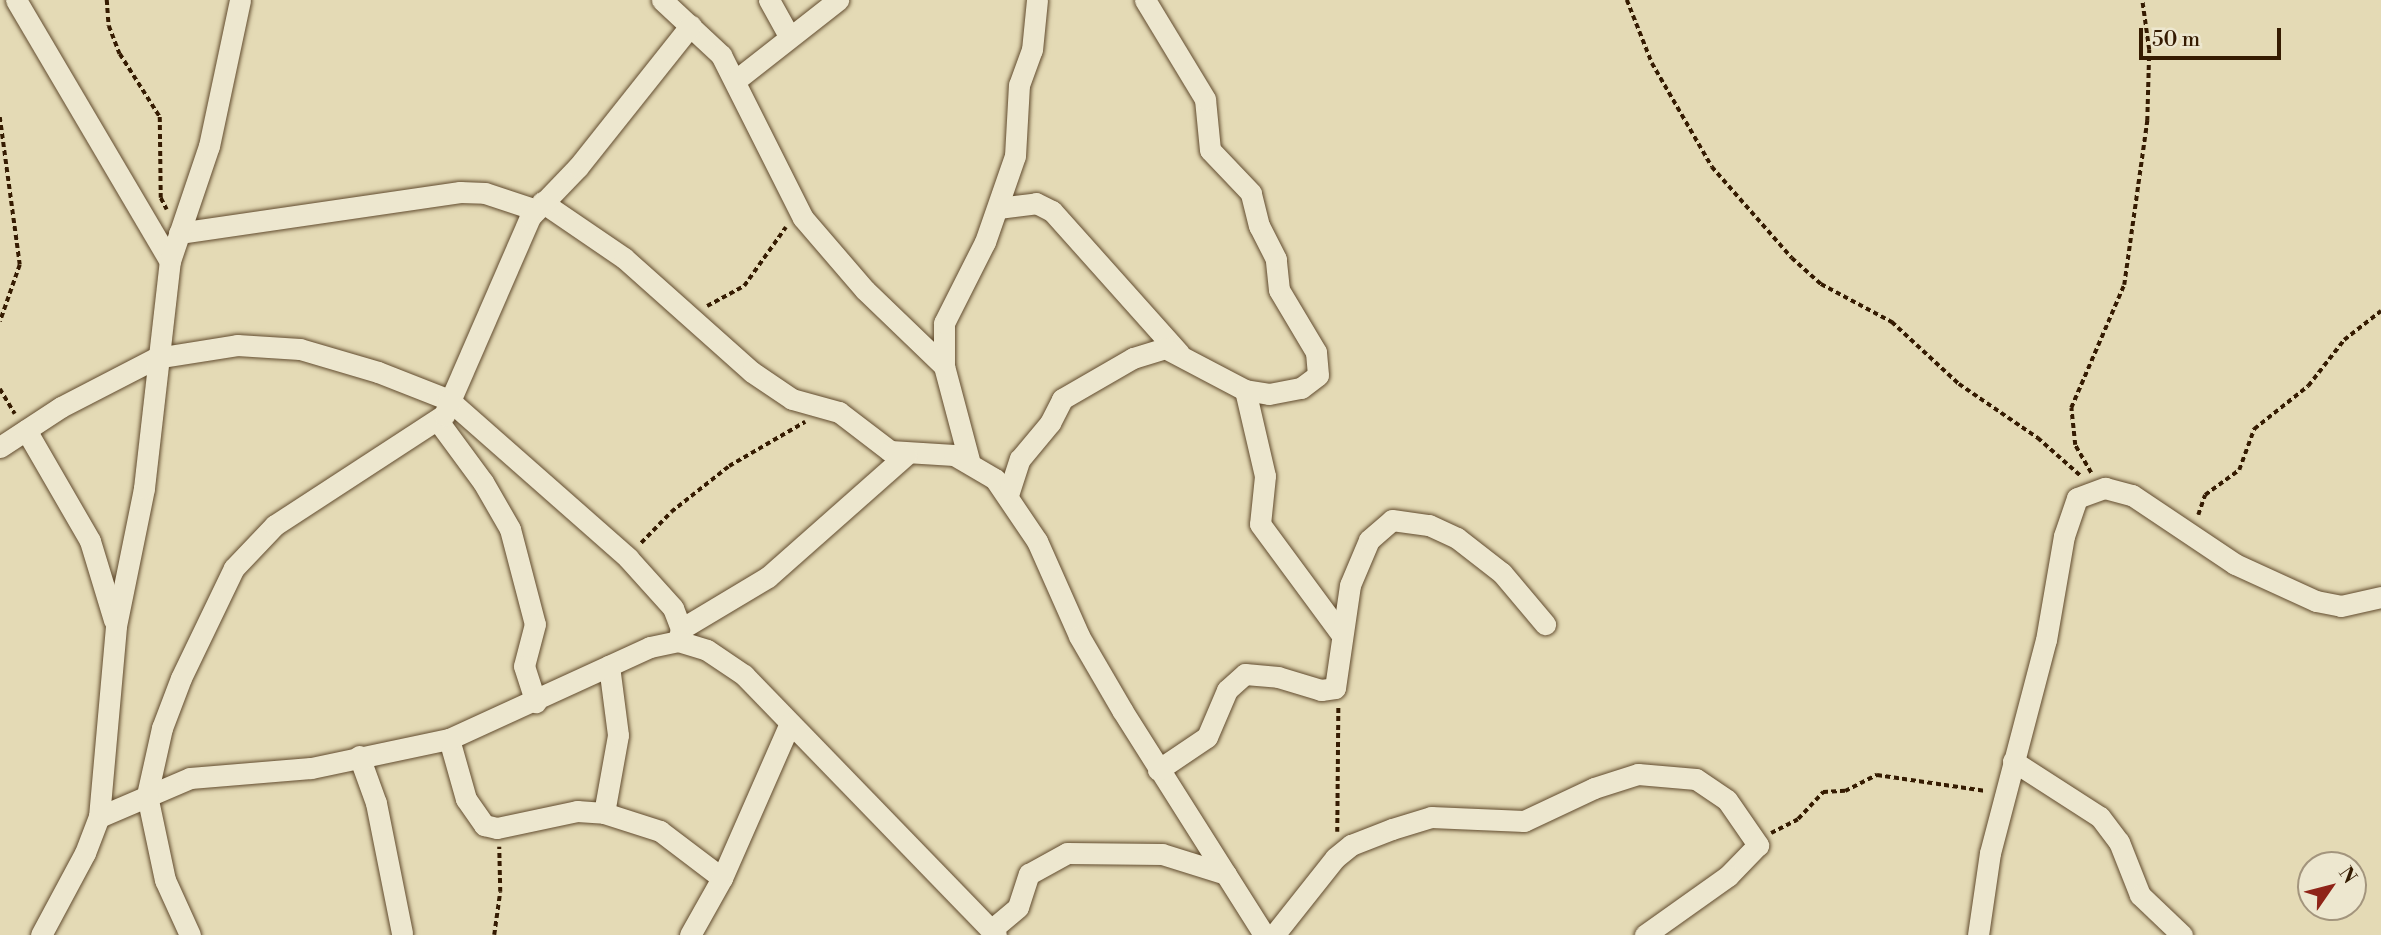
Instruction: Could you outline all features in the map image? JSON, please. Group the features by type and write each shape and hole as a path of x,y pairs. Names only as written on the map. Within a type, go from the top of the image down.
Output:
{"street":[{"path":"16,0 170,261"},
{"path":"41,935 85,853 99,817 116,626 144,488 156,358 170,261 209,146 240,0"},
{"path":"662,0 722,55 798,209 865,290 944,366"},
{"path":"769,0 789,36"},
{"path":"736,80 838,0"},
{"path":"969,460 944,366 944,323 998,208 1018,142 1020,85 1032,50 1037,0"},
{"path":"1008,495 1020,459 1050,423 1062,399 1133,358 1165,348 1180,353 1245,390 1287,394 1313,381 1320,366 1279,290 1276,259 1259,226 1251,192 1210,150 1205,99 1145,0"},
{"path":"190,935 165,880 147,795 162,728 181,678 234,568 275,525 438,421 539,206 578,167 691,25"},
{"path":"181,226 460,192 485,193 539,206 624,258 752,372 792,399 839,412 890,451 906,456 933,453 969,460 1008,495 1037,541 1079,636 1158,770 1264,935"},
{"path":"998,208 1036,203 1052,211 1180,353"},
{"path":"0,447 95,387 156,358 237,345 300,349 378,372 449,400 628,558 673,608 679,635 744,675 994,933 1018,907 1029,874 1067,852 1162,854 1226,874"},
{"path":"1245,390 1265,476 1260,524 1341,634"},
{"path":"438,421 483,482 510,529 535,624 524,666 536,702"},
{"path":"26,430 90,541 116,626"},
{"path":"99,817 190,778 311,768 449,739 536,702 650,646 679,635 768,577 906,456"},
{"path":"1978,935 1990,853 2046,640 2077,498 2101,489 2151,505 2201,544 2249,572 2327,604 2341,606 2381,597"},
{"path":"1158,770 1207,737 1227,690 1245,674 1321,690 1335,688 1350,584 1369,540 1392,520 1404,518 1447,531 1513,584 1545,624"},
{"path":"604,813 618,735 608,666"},
{"path":"690,935 722,878 790,723"},
{"path":"449,739 474,814 484,825 497,828 577,811 604,813 660,831 722,878"},
{"path":"359,756 376,803 402,933"},
{"path":"2013,761 2100,817 2119,842 2136,889 2182,935"},
{"path":"1273,935 1335,858 1351,845 1417,820 1451,817 1524,821 1594,788 1652,772 1696,779 1727,800 1758,845 1728,876 1644,935"}],"path":[{"path":"107,0 109,26 120,54 160,117 161,198 181,226"},
{"path":"1627,0 1680,118 1712,167 1792,258 1821,284 1892,322 1959,384 2038,438 2101,489"},
{"path":"2101,489 2081,462 2070,419 2074,394 2116,313 2124,285 2147,121 2150,50 2142,0"},
{"path":"0,117 20,265 0,323"},
{"path":"680,309 708,306 744,286 798,209"},
{"path":"2201,544 2203,529 2197,519 2202,500 2239,470 2254,429 2308,386 2344,340 2381,311"},
{"path":"0,389 26,430"},
{"path":"628,558 690,496 760,445 797,430 817,405"},
{"path":"1335,688 1340,722 1335,858"},
{"path":"1758,845 1781,824 1798,819 1823,792 1845,791 1869,777 1903,777 2006,794"},
{"path":"494,935 501,867 497,828"}]}
